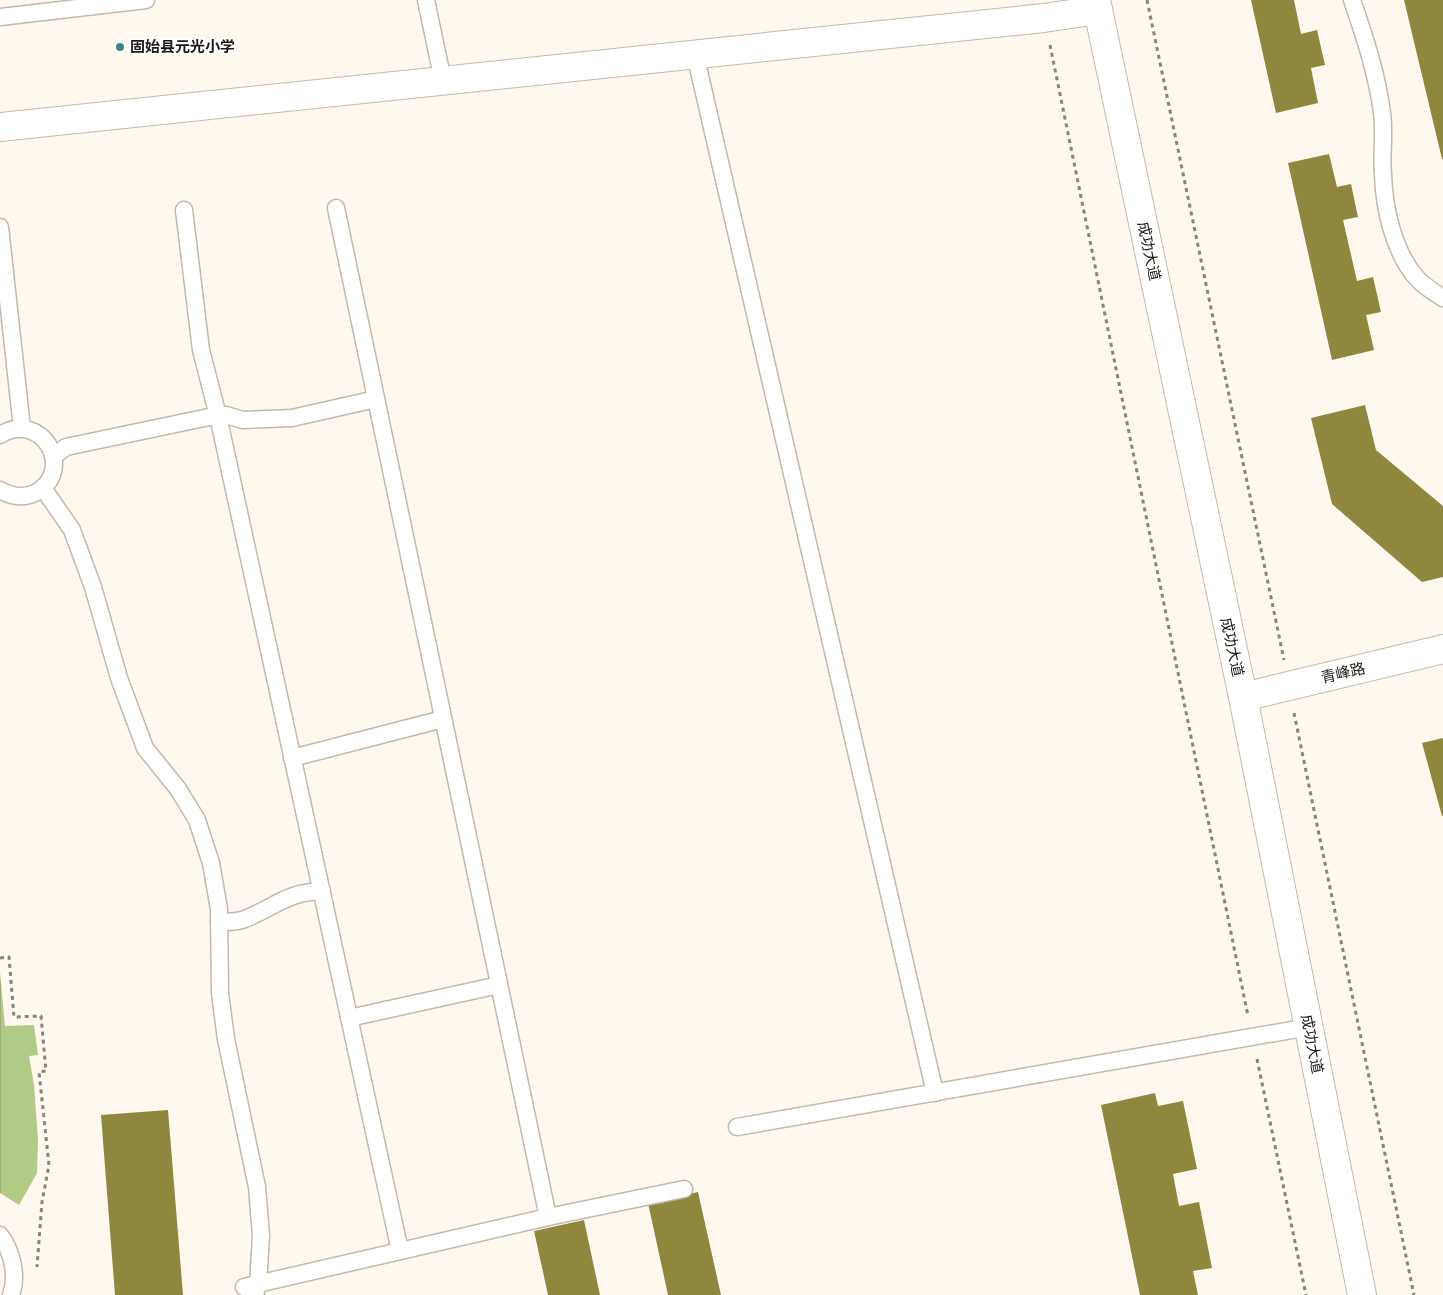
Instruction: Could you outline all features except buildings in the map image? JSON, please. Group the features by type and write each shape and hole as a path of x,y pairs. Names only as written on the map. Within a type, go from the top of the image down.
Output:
{"street":[{"path":"0,127 1044,18 1097,5"},
{"name":"成功大道","path":"1097,5 1243,697 1362,1295"},
{"name":"青峰路","path":"1243,697 1443,649"}],"lane":[{"path":"0,17 146,0"},
{"path":"426,0 443,81"},
{"path":"1352,0 1377,78 1383,116 1382,175 1393,232 1403,258 1414,275 1429,290 1443,298"},
{"path":"695,54 935,1093"},
{"path":"336,208 548,1217"},
{"path":"184,210 200,350 218,416 400,1251"},
{"path":"0,227 22,428"},
{"path":"54,456 66,447 218,416 226,415 243,420 292,418 376,399"},
{"path":"0,434 11,429 22,428 32,430 42,436 50,445 54,456 54,468 50,479 43,488 33,494 22,497 10,495 0,490"},
{"path":"43,488 72,530 93,587 119,678 145,748 178,789 197,820 211,863 219,909 220,993 226,1039 257,1187 261,1236 253,1288 400,1251 548,1217 684,1189"},
{"path":"292,758 443,719"},
{"path":"219,922 241,920 285,898 307,891 322,891"},
{"path":"349,1018 499,985"},
{"path":"737,1127 1309,1027"},
{"path":"0,1235 6,1244 14,1267 11,1295"}],"path":[{"path":"1147,0 1414,1295"},
{"path":"1044,18 1306,1295"},
{"path":"0,958 9,957 14,1017 41,1016 46,1071 39,1072 49,1165 42,1202 37,1276 13,1276"}],"shaded area":[{"path":"0,857 14,923 38,979 62,1176 0,1295"}],"pier":[{"path":"0,855 16,922 54,1007 67,1052 65,1176 57,1295 0,1295 0,1193 19,1205 37,1173 38,1140 34,1085 29,1056 38,1055 34,1025 5,1026 0,973"}],"place":[{"name":"固始县元光小学","path":"120,47"}]}
